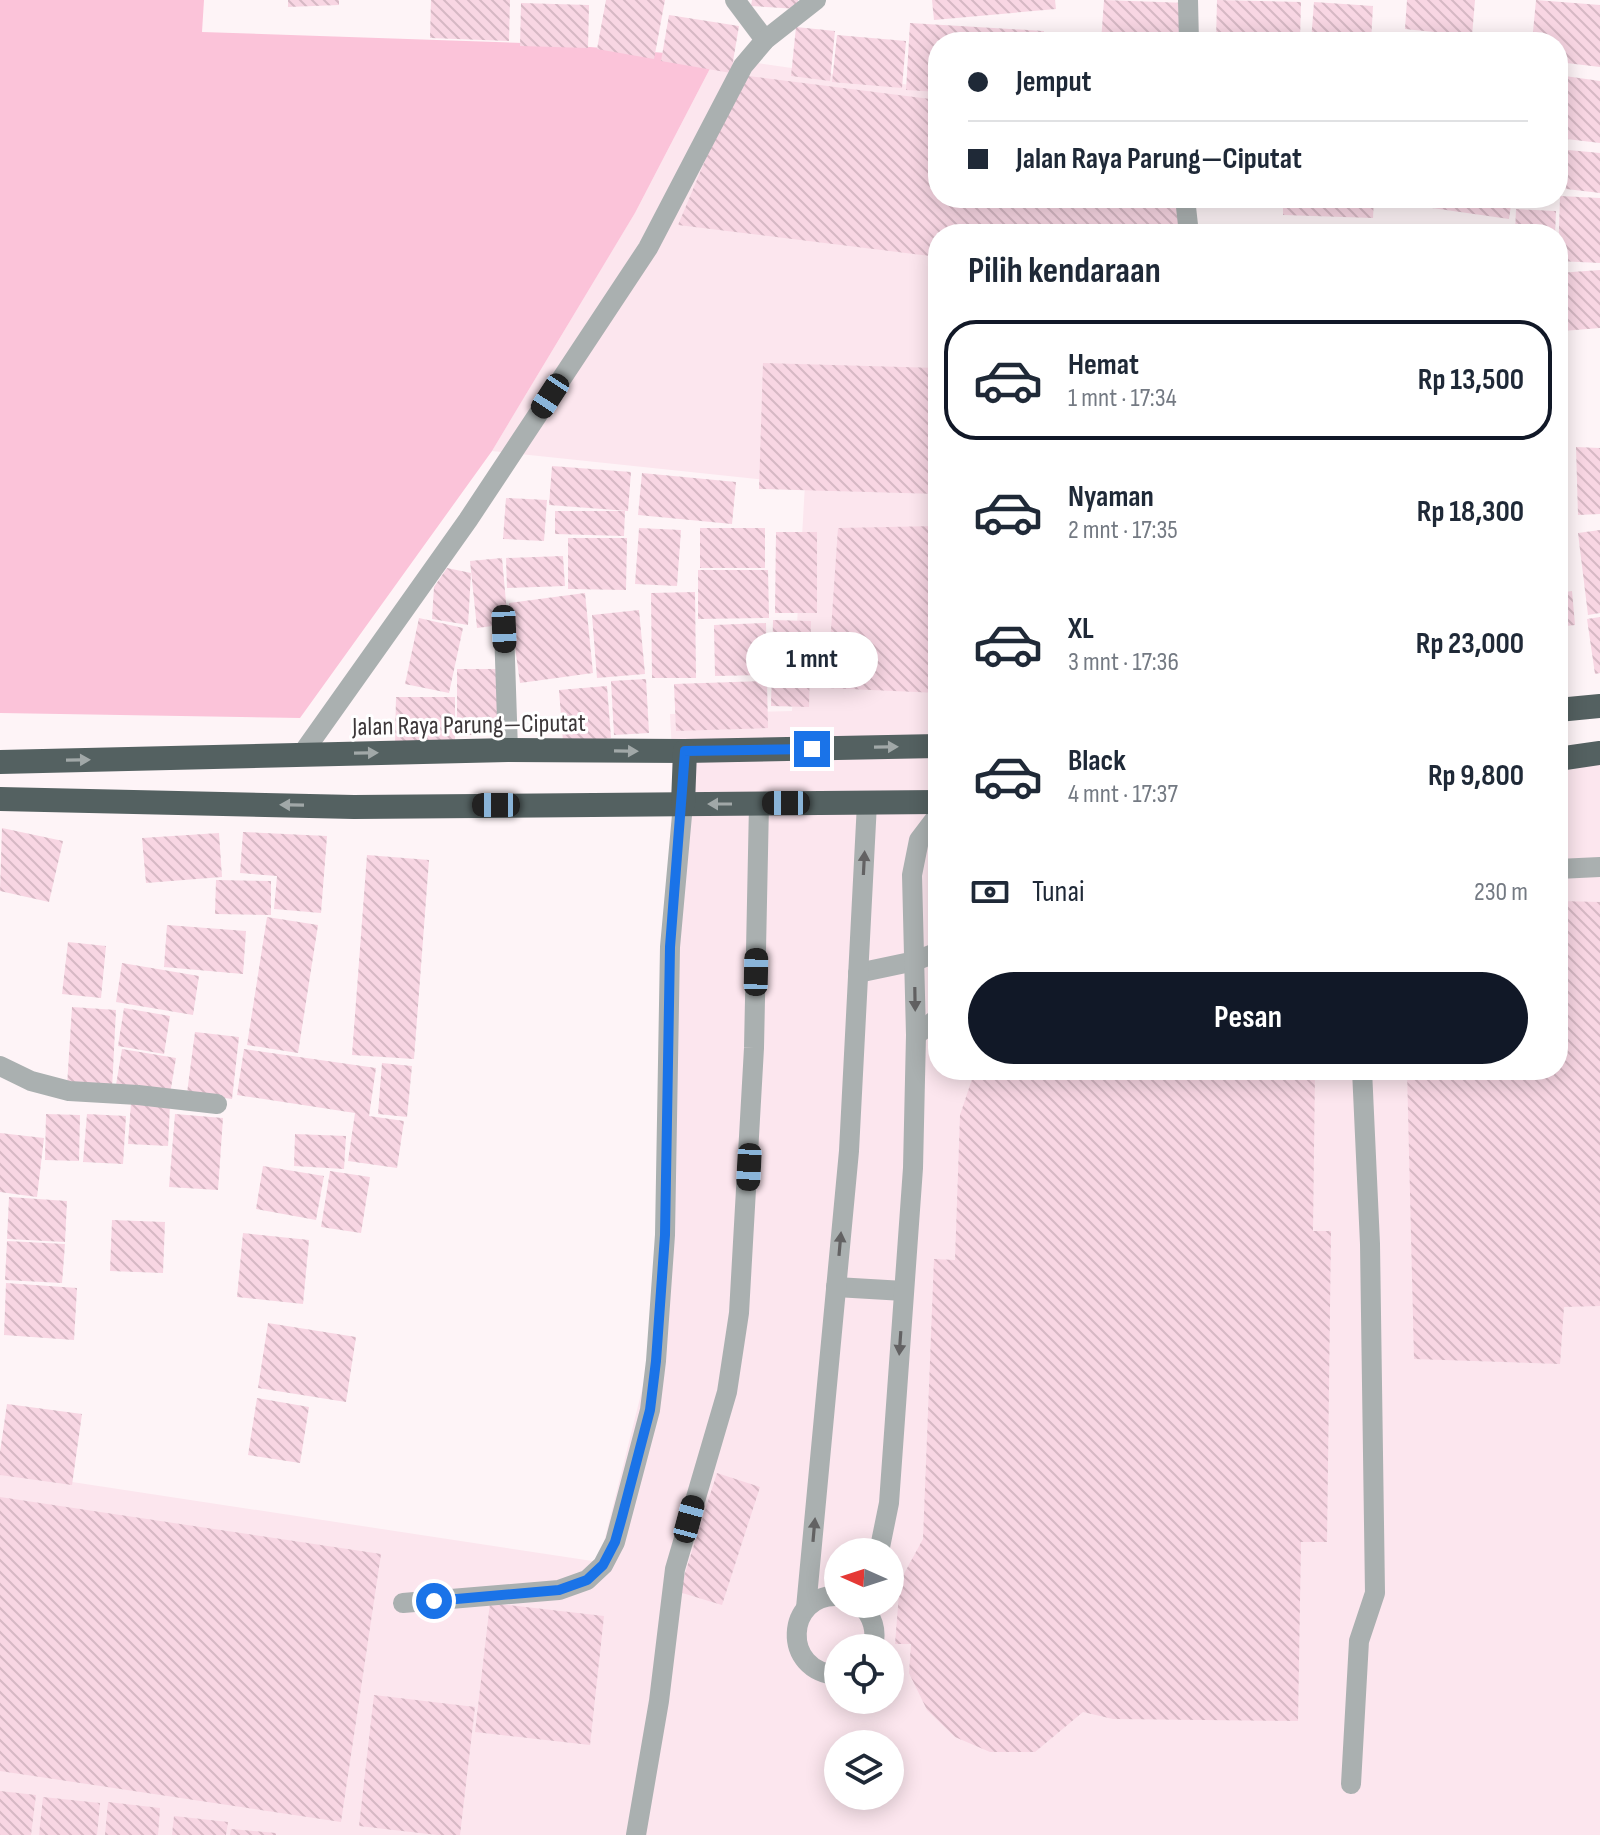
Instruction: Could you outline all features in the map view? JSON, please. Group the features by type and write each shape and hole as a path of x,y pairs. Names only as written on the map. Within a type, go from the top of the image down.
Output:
{"highway":[{"path":"1568,709 1600,706"},
{"name":"Jalan Raya Parung—Ciputat","path":"0,762 508,750 685,751 928,746"},
{"path":"683,804 685,751"},
{"path":"1568,758 1600,753"},
{"path":"0,799 354,807 928,802"}],"street":[{"path":"735,0 765,40"},
{"path":"302,754 468,520 648,248 743,66 765,40 816,0"},
{"path":"1188,0 1189,32"},
{"path":"504,629 508,750"},
{"path":"806,1608 849,1151 867,803"},
{"path":"403,1603 559,1590 587,1580 603,1565 615,1542 650,1410 656,1361 665,1235 670,947 683,804"},
{"path":"636,1835 659,1701 675,1569 727,1392 737,1325 754,1048 759,804"},
{"path":"882,1538 889,1503 913,1168 916,1035 912,921 914,856 919,840 928,828"},
{"path":"1568,869 1600,867"},
{"path":"858,973 928,956"},
{"path":"916,1035 928,1026"},
{"path":"0,1066 31,1081 69,1091 217,1104"},
{"path":"1351,1784 1359,1641 1375,1593 1370,1244 1362,1080"},
{"path":"836,1287 904,1291"},
{"path":"824,1599 806,1608 796,1633 797,1647 804,1660 824,1674"}],"shaded area":[{"path":"0,0 204,0 202,32 552,44 716,57 635,213 492,451 300,718 0,713"},
{"path":"716,57 928,88 928,208 938,208 938,224 928,224 928,1080 1568,1080 1568,748 1600,743 1600,1835 0,1835 0,1471 599,1562 660,1318 675,806 670,714 792,711 805,484 492,451 635,213"}],"building":[{"path":"288,0 339,0 339,5 288,7"},
{"path":"431,0 510,0 509,41 430,38"},
{"path":"606,0 665,0 654,59 597,49"},
{"path":"752,0 798,0 798,9 751,6"},
{"path":"932,0 1055,0 1056,9 934,20"},
{"path":"1104,0 1187,3 1185,32 1102,32"},
{"path":"1217,0 1301,2 1300,32 1216,32"},
{"path":"1407,0 1475,0 1472,32 1405,29"},
{"path":"1536,0 1600,5 1600,67 1568,63 1568,32 1533,32"},
{"path":"1314,2 1373,6 1372,32 1312,32"},
{"path":"521,3 589,5 588,48 520,46"},
{"path":"669,15 739,26 731,73 661,61"},
{"path":"910,23 1044,31 928,32 928,91 906,90"},
{"path":"796,27 835,31 830,81 791,76"},
{"path":"837,35 906,41 902,88 832,82"},
{"path":"741,75 928,99 928,208 1177,208 1178,224 928,224 928,256 678,225"},
{"path":"1568,76 1600,81 1600,143 1568,139"},
{"path":"1568,150 1600,153 1600,193 1568,189"},
{"path":"1568,196 1600,198 1600,263 1568,261 1568,224 1559,224 1560,208 1568,208"},
{"path":"1283,208 1374,208 1373,218 1283,215"},
{"path":"1432,208 1511,208 1509,219"},
{"path":"1516,209 1556,211 1555,224 1515,224"},
{"path":"1600,270 1600,328 1568,331 1568,272"},
{"path":"763,363 928,368 928,494 759,489"},
{"path":"1576,447 1600,448 1600,514 1578,515"},
{"path":"552,466 631,472 628,511 549,505"},
{"path":"642,473 736,482 732,524 638,515"},
{"path":"506,498 547,500 544,541 503,539"},
{"path":"555,511 625,511 624,536 555,534"},
{"path":"928,526 928,693 827,688 838,528"},
{"path":"639,528 681,530 677,586 635,584"},
{"path":"700,528 765,528 765,568 700,568"},
{"path":"1600,530 1600,613 1588,615 1578,533"},
{"path":"776,532 817,532 817,613 775,613"},
{"path":"568,538 627,538 626,590 568,589"},
{"path":"563,556 565,586 507,588 506,558"},
{"path":"502,558 508,624 477,628 470,561"},
{"path":"447,568 471,573 468,625 432,619 434,587"},
{"path":"698,570 768,570 769,618 698,619"},
{"path":"1572,591 1575,625 1568,626 1568,592"},
{"path":"695,592 696,678 652,678 651,593"},
{"path":"585,593 593,673 520,683 509,603"},
{"path":"639,610 645,674 597,678 592,615"},
{"path":"1600,617 1600,673 1595,674 1587,619"},
{"path":"419,618 463,628 449,693 405,684"},
{"path":"773,620 811,621 809,707 771,706"},
{"path":"766,623 767,675 715,676 714,625"},
{"path":"457,669 498,669 497,735 457,735"},
{"path":"646,679 649,733 614,735 611,681"},
{"path":"767,681 768,728 676,731 674,684"},
{"path":"607,686 611,738 563,742 559,690"},
{"path":"396,697 455,697 455,744 395,743"},
{"path":"2,828 63,841 49,902 0,891"},
{"path":"243,832 327,836 321,913 274,909 277,876 240,873"},
{"path":"219,833 222,877 146,883 142,838"},
{"path":"367,855 429,860 414,1059 352,1055"},
{"path":"216,880 271,881 271,915 215,914"},
{"path":"1568,901 1600,902 1600,1306 1564,1307 1560,1364 1414,1359 1407,1080 1568,1080"},
{"path":"267,917 318,925 298,1053 247,1045"},
{"path":"167,925 246,931 243,974 164,967"},
{"path":"68,942 106,946 101,998 62,994"},
{"path":"122,963 199,976 193,1015 116,1002"},
{"path":"72,1007 116,1010 112,1089 67,1086"},
{"path":"124,1008 170,1016 164,1054 118,1046"},
{"path":"195,1032 239,1037 232,1099 187,1093"},
{"path":"122,1049 176,1058 170,1094 116,1085"},
{"path":"244,1049 376,1068 369,1116 404,1121 397,1168 348,1161 355,1113 237,1095"},
{"path":"382,1063 412,1066 407,1117 378,1114"},
{"path":"972,1080 1315,1080 1313,1231 1331,1231 1327,1542 1301,1542 1298,1721 1113,1719 1083,1712 1035,1752 990,1752 955,1737 927,1710 909,1673 911,1644 904,1644 904,1634 896,1634 897,1618 904,1618 904,1574 923,1539 934,1259 955,1260 960,1115"},
{"path":"131,1103 170,1105 168,1146 128,1144"},
{"path":"46,1114 80,1115 79,1161 45,1160"},
{"path":"87,1114 126,1116 123,1164 83,1162"},
{"path":"175,1114 223,1118 218,1190 169,1187"},
{"path":"0,1133 44,1138 37,1197 0,1192"},
{"path":"295,1134 346,1136 344,1169 294,1166"},
{"path":"263,1166 324,1176 316,1220 256,1209"},
{"path":"330,1171 370,1177 361,1233 321,1227"},
{"path":"9,1197 67,1201 65,1242 7,1239"},
{"path":"112,1220 165,1222 163,1273 110,1271"},
{"path":"243,1233 309,1240 303,1304 237,1297"},
{"path":"7,1241 65,1244 62,1283 5,1280"},
{"path":"6,1283 77,1288 74,1340 4,1335"},
{"path":"268,1323 356,1337 346,1402 258,1388"},
{"path":"257,1398 309,1407 300,1463 248,1455"},
{"path":"7,1404 82,1414 72,1485 0,1475"},
{"path":"717,1473 760,1487 722,1605 679,1592"},
{"path":"0,1497 381,1554 341,1822 0,1771"},
{"path":"490,1603 604,1616 590,1745 475,1732"},
{"path":"374,1695 475,1707 460,1835 359,1826"},
{"path":"0,1791 36,1795 31,1835 0,1835"},
{"path":"43,1797 100,1803 97,1835 39,1835"},
{"path":"108,1802 160,1808 158,1835 105,1835"},
{"path":"174,1816 228,1822 226,1835 172,1835"},
{"path":"231,1829 276,1833 276,1835 230,1835"}],"route":[{"path":"434,1601 559,1590 587,1580 603,1565 615,1542 650,1410 656,1361 665,1235 670,947 685,751 812,749"}]}
